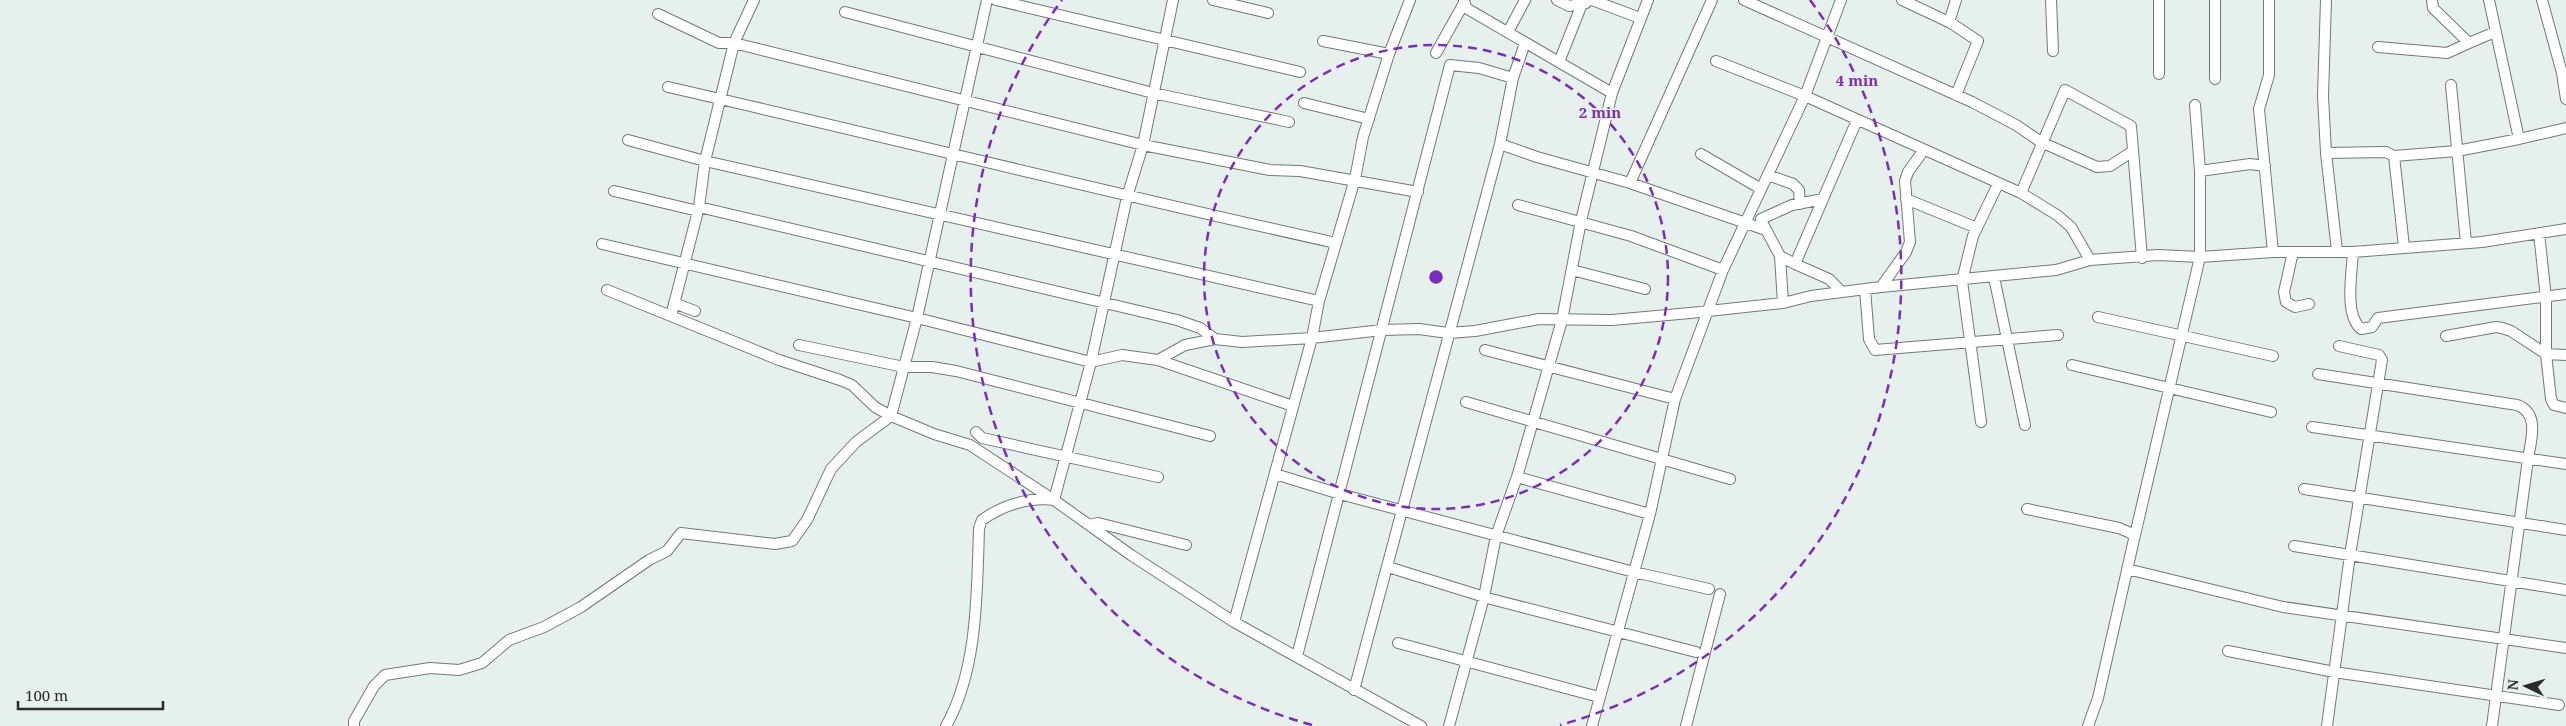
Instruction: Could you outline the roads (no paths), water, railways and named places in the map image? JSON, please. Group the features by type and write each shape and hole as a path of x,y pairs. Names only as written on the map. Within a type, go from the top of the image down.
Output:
{"street":[{"path":"671,316 699,209 705,160 734,43 754,0"},
{"path":"354,726 354,721 374,686 385,676 430,668 459,670 482,664 509,640 544,627 581,607 649,560 667,551 681,534 775,544 792,541 807,520 831,468 856,442 891,416 930,262 938,214 966,100 987,0"},
{"path":"996,0 1163,42 1300,72"},
{"path":"1054,500 1091,362 1102,303 1143,145 1173,0"},
{"path":"1213,0 1268,13"},
{"path":"1234,622 1312,338 1319,301 1355,179 1369,119 1389,54 1410,0"},
{"path":"1508,32 1525,0"},
{"path":"1557,0 1569,6 1589,2 1640,18"},
{"path":"1449,726 1484,597 1496,536 1534,421 1562,320 1581,221 1612,93 1648,0"},
{"path":"1630,183 1712,0"},
{"path":"1744,0 1827,39 1956,95 2016,125 2041,142 2105,168 2133,151"},
{"path":"1592,726 1616,632 1650,514 1675,399 1706,311 1723,270 1806,96 1841,0"},
{"path":"1904,0 1949,22 1978,41 1956,95"},
{"path":"1949,22 1956,0"},
{"path":"2051,0 2053,51"},
{"path":"2159,0 2159,74"},
{"path":"2215,0 2215,79"},
{"path":"2269,0 2269,76 2261,97 2259,109 2273,252"},
{"path":"2326,0 2323,96 2326,153 2337,250"},
{"path":"2432,0 2433,8 2469,43"},
{"path":"2489,0 2519,139"},
{"path":"2542,0 2565,83 2566,100"},
{"path":"1464,1 1466,8 1612,93"},
{"path":"1436,54 1464,1"},
{"path":"1559,62 1589,2"},
{"path":"845,12 976,48 1153,92 1289,122"},
{"path":"658,14 719,44 734,43 1143,145 1270,170 1300,171 1355,179 1418,192"},
{"path":"2378,47 2447,53 2495,32"},
{"path":"1323,40 1389,54"},
{"path":"1354,690 1500,144 1513,78 1525,43"},
{"path":"1716,61 1806,96 1923,151 2021,193 2057,215 2071,227 2090,260"},
{"path":"1297,656 1450,65 1479,68 1513,78"},
{"path":"2451,85 2466,243"},
{"path":"668,87 952,153 1128,197 1336,243"},
{"path":"2021,193 2041,142 2065,90 2131,126 2142,258"},
{"path":"1304,103 1369,119"},
{"path":"2088,726 2098,698 2200,257 2200,171 2195,105"},
{"path":"1795,264 1857,120"},
{"path":"2326,153 2386,152 2394,156 2457,151 2566,128"},
{"path":"628,140 705,160 1319,301"},
{"path":"1500,144 1630,183 1744,224 1766,230"},
{"path":"1881,287 1906,252 1910,242 1905,181 1908,172 1923,151"},
{"path":"1701,154 1761,189"},
{"path":"2394,156 2404,247"},
{"path":"2200,171 2250,164 2265,166"},
{"path":"1768,175 1793,184 1799,190 1800,204"},
{"path":"1981,422 1962,281 1977,228 1998,184"},
{"path":"614,191 1177,320 1200,328 1215,339"},
{"path":"1760,219 1800,204 1823,199"},
{"path":"1906,199 1977,228"},
{"path":"1518,205 1631,236 1723,270"},
{"path":"1754,205 1780,256 1783,303"},
{"path":"1158,360 1185,345 1215,339 1242,342 1312,338 1382,330 1419,329 1448,333 1476,331 1539,319 1612,320 1783,303 1881,287 1962,281 2056,270 2090,260 2142,258 2158,254 2200,257 2273,252 2337,250 2353,252 2466,243 2566,229"},
{"path":"2540,233 2546,298 2546,354 2551,399 2554,405 2566,408"},
{"path":"602,244 917,318 1091,362 1122,355 1158,360 1293,406"},
{"path":"2293,252 2284,292 2286,302 2295,307 2309,304"},
{"path":"2353,252 2351,309 2354,323 2361,329 2372,327 2378,318 2566,294"},
{"path":"1780,256 1830,279 1842,292"},
{"path":"1572,270 1645,289"},
{"path":"1994,277 2025,425"},
{"path":"1865,289 1869,339 1874,350 2058,334"},
{"path":"607,290 779,360 852,385 875,407 891,416 934,434 970,445 1234,622 1421,726"},
{"path":"674,303 695,311"},
{"path":"2098,317 2272,356"},
{"path":"2446,336 2496,327 2511,331 2546,354 2566,355"},
{"path":"799,345 904,367 932,367 956,371 1210,436"},
{"path":"2327,726 2350,555 2380,385 2381,357 2339,346"},
{"path":"1485,350 1675,399"},
{"path":"2072,365 2271,412"},
{"path":"2318,374 2517,405 2526,408 2532,416 2505,640 2492,726"},
{"path":"1466,402 1730,479"},
{"path":"2312,427 2371,434 2566,464"},
{"path":"976,432 982,438 1158,477"},
{"path":"1275,474 1340,494 1496,536 1634,572 1709,589"},
{"path":"1516,476 1650,514"},
{"path":"2304,489 2566,530"},
{"path":"946,726 957,707 968,663 977,594 979,528 982,520 1017,502 1033,499 1054,500"},
{"path":"2027,509 2119,528 2135,535"},
{"path":"1089,525 1098,523 1186,545"},
{"path":"2294,546 2566,590"},
{"path":"1388,567 1484,597 1696,652"},
{"path":"2127,569 2283,607 2341,617 2566,648"},
{"path":"1686,726 1720,594"},
{"path":"1398,643 1599,696"},
{"path":"2228,651 2334,672 2559,705"}]}
